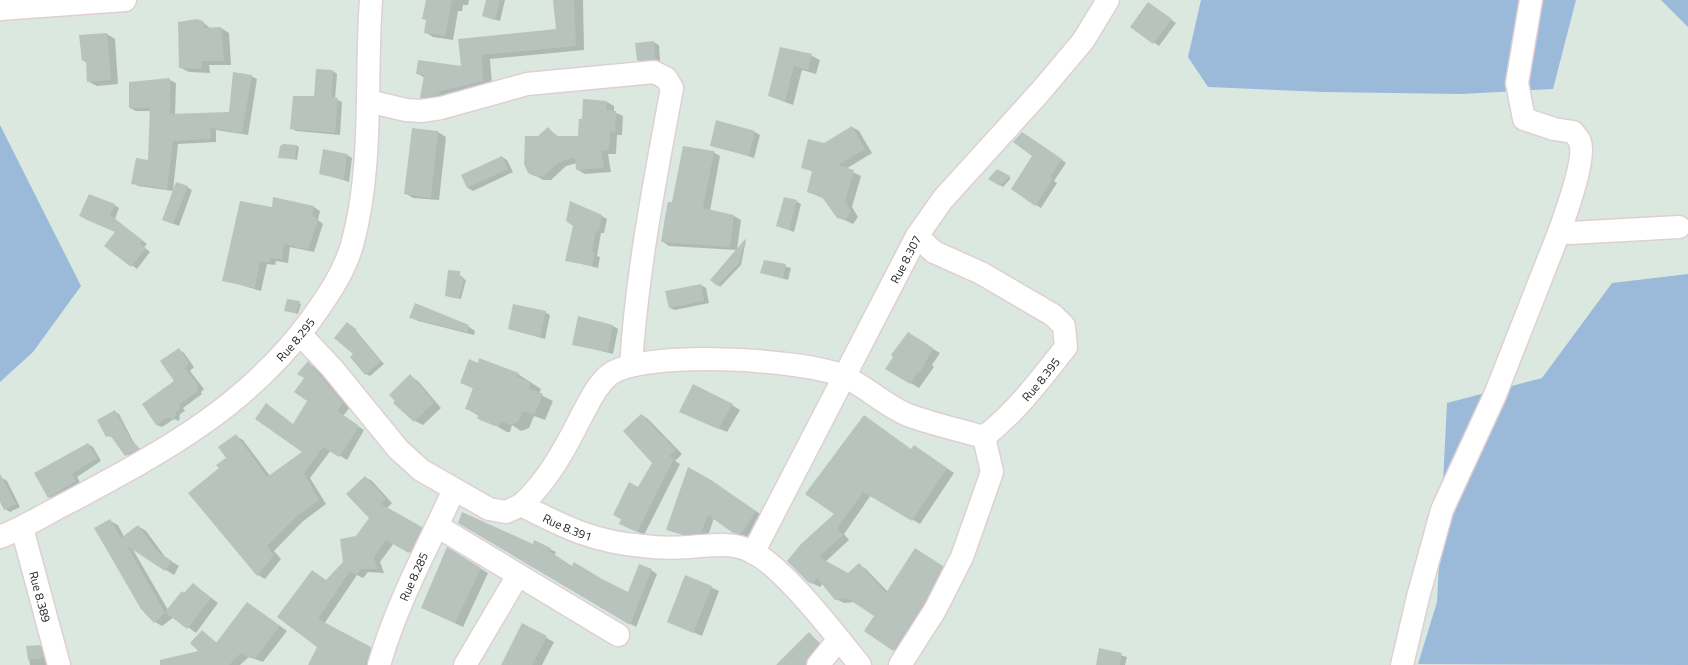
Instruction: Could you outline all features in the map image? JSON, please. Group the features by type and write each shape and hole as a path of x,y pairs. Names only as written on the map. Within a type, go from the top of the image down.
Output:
{"street":[{"path":"0,9 125,0"},
{"name":"Rue 8.295","path":"0,537 22,528 110,482 210,420 260,378 300,334 339,277 351,246 364,182 371,0"},
{"name":"Rue 8.307","path":"753,553 917,236 943,198 1040,92 1082,41 1108,0"},
{"path":"1402,665 1442,510 1495,395 1560,230 1574,187 1581,143 1574,132 1554,129 1524,119 1517,84 1531,0"},
{"path":"368,101 406,110 421,111 441,108 527,84 654,72 666,78 672,88 646,222 635,309 631,365"},
{"path":"1560,230 1570,233 1679,227"},
{"name":"Rue 8.395","path":"917,236 934,252 1017,292 1053,316 1064,326 1066,347 1038,383 1002,423 984,437"},
{"path":"300,334 332,368 398,449 421,470 489,510 506,512 521,505 536,492 553,467 594,392 610,374 631,365 665,361 760,361 822,369 844,376 906,414 984,437 992,472 962,557 935,610 900,665"},
{"name":"Rue 8.285","path":"379,665 391,625 410,578 454,490"},
{"name":"Rue 8.391","path":"521,505 580,534 607,541 643,546 686,548 722,544 747,549 778,571 860,665"},
{"path":"437,526 482,551 518,576 618,635"},
{"name":"Rue 8.389","path":"22,528 59,665"},
{"path":"465,665 518,576"},
{"path":"818,665 839,639"}],"shaded area":[{"path":"1201,0 1576,0 1553,89 1462,94 1323,92 1208,87 1188,57"},
{"path":"1661,0 1688,0 1688,27"},
{"path":"0,125 81,286 33,352 0,382"},
{"path":"1688,274 1688,665 1418,664 1437,602 1447,403 1542,378 1612,283"}],"building":[{"path":"426,0 452,0 445,36 424,33 426,20 422,19"},
{"path":"486,0 500,0 495,20 482,16"},
{"path":"553,0 574,0 576,46 482,55 483,81 441,91 438,95 420,98 424,75 416,74 418,60 461,66 458,39 556,29"},
{"path":"1148,2 1172,19 1153,44 1130,27"},
{"path":"197,19 203,21 204,28 221,27 224,61 201,61 202,69 179,68 178,22"},
{"path":"107,33 111,80 87,82 86,60 82,61 79,35"},
{"path":"654,41 655,59 637,60 635,43"},
{"path":"780,47 812,54 808,70 794,66 785,101 768,96"},
{"path":"316,69 333,70 331,97 338,98 335,133 290,129 293,96 314,96"},
{"path":"233,72 252,75 242,133 210,128 211,139 173,141 167,189 131,184 136,158 148,160 150,108 129,108 129,82 170,78 170,114 229,112"},
{"path":"583,99 607,101 606,110 616,111 615,132 610,131 609,150 601,150 604,168 576,170 575,157 558,163 543,177 528,173 524,164 525,136 538,136 548,127 556,136 578,136 579,119 582,119"},
{"path":"716,120 755,131 749,156 710,146"},
{"path":"852,126 865,149 838,165 854,170 845,202 851,212 845,220 837,218 822,197 807,192 812,171 801,168 808,139 824,143"},
{"path":"412,128 438,131 431,198 404,194"},
{"path":"1022,132 1062,159 1050,177 1053,179 1035,206 1011,189 1032,156 1013,142"},
{"path":"283,144 297,145 295,159 278,158 280,146"},
{"path":"683,146 714,151 703,208 734,215 730,247 661,242 668,202 672,202"},
{"path":"323,149 347,154 344,180 319,174"},
{"path":"502,156 508,169 467,188 461,175"},
{"path":"997,169 1010,176 1000,186 988,179"},
{"path":"176,182 188,186 173,224 162,220"},
{"path":"89,194 115,204 110,215 142,240 140,244 146,248 131,267 104,246 115,232 79,216"},
{"path":"273,197 314,206 312,215 318,220 308,250 284,244 282,260 270,258 269,263 260,261 255,288 222,281 240,201 272,207"},
{"path":"784,197 797,200 789,230 776,226"},
{"path":"570,201 602,215 599,231 596,231 592,252 595,253 592,266 565,261 573,226 566,221"},
{"path":"746,238 739,263 717,286 710,280"},
{"path":"764,260 786,264 783,278 760,273"},
{"path":"448,270 460,271 460,275 464,278 459,299 445,296"},
{"path":"701,284 704,301 669,308 665,291"},
{"path":"287,299 300,301 296,313 284,311"},
{"path":"415,303 469,325 467,332 409,318"},
{"path":"513,304 546,311 540,337 508,329"},
{"path":"578,316 613,325 608,352 572,345"},
{"path":"347,322 357,330 355,331 381,361 365,375 350,357 353,354 334,338"},
{"path":"908,332 933,348 920,373 918,372 910,384 885,369 893,357 891,355"},
{"path":"179,348 189,363 185,368 199,386 196,388 198,391 179,405 181,408 176,412 174,420 168,417 156,425 142,404 174,381 160,361"},
{"path":"479,358 519,373 517,377 531,382 529,388 543,394 534,415 523,411 518,422 510,425 501,421 499,426 495,426 477,418 479,414 465,409 473,388 460,383 469,359 478,363"},
{"path":"308,361 343,403 337,411 358,425 357,430 339,457 323,447 304,473 319,500 295,518 267,546 274,555 257,576 188,493 219,468 216,465 226,458 218,447 236,434 267,477 302,452 255,419 266,403 293,424 307,401 294,392 304,378 297,374"},
{"path":"410,374 434,402 414,422 393,403 395,401 389,395"},
{"path":"693,384 733,404 718,429 679,412"},
{"path":"115,410 132,442 139,449 125,456 110,435 106,437 97,420"},
{"path":"641,414 676,450 669,456 674,459 637,532 619,524 621,519 613,515 629,482 638,487 652,463 623,431"},
{"path":"864,415 911,449 914,445 947,468 912,521 863,492 837,529 843,535 819,557 848,573 859,563 886,593 915,548 943,566 924,603 893,651 864,631 874,616 847,598 835,600 817,578 812,584 808,582 787,561 801,544 834,514 805,494"},
{"path":"88,443 97,458 72,474 76,481 48,498 34,473"},
{"path":"688,467 711,480 756,511 741,534 733,533 708,515 701,533 680,534 666,530"},
{"path":"0,474 16,504 4,510 0,502"},
{"path":"365,476 386,499 381,504 422,527 409,553 386,540 374,557 377,569 361,569 356,575 350,571 318,619 371,647 365,665 308,665 317,647 277,617 312,570 326,580 343,562 340,539 356,536 369,518 346,494"},
{"path":"462,512 533,544 534,540 551,548 549,551 572,566 574,562 628,592 639,564 652,569 630,625 458,523"},
{"path":"110,519 121,538 138,525 158,552 172,561 165,571 127,546 165,613 154,623 141,609 94,528"},
{"path":"447,547 481,568 455,623 421,608"},
{"path":"685,575 712,586 693,633 667,622"},
{"path":"193,583 211,598 187,629 165,612 182,591 184,593"},
{"path":"247,602 280,626 255,659 241,653 229,665 160,665 160,660 198,651 190,643 202,630 216,643"},
{"path":"522,623 547,636 532,665 501,665"},
{"path":"809,632 819,643 808,657 805,665 776,665"},
{"path":"40,645 43,658 28,660 26,646"},
{"path":"1099,648 1122,653 1120,665 1096,665"}]}
